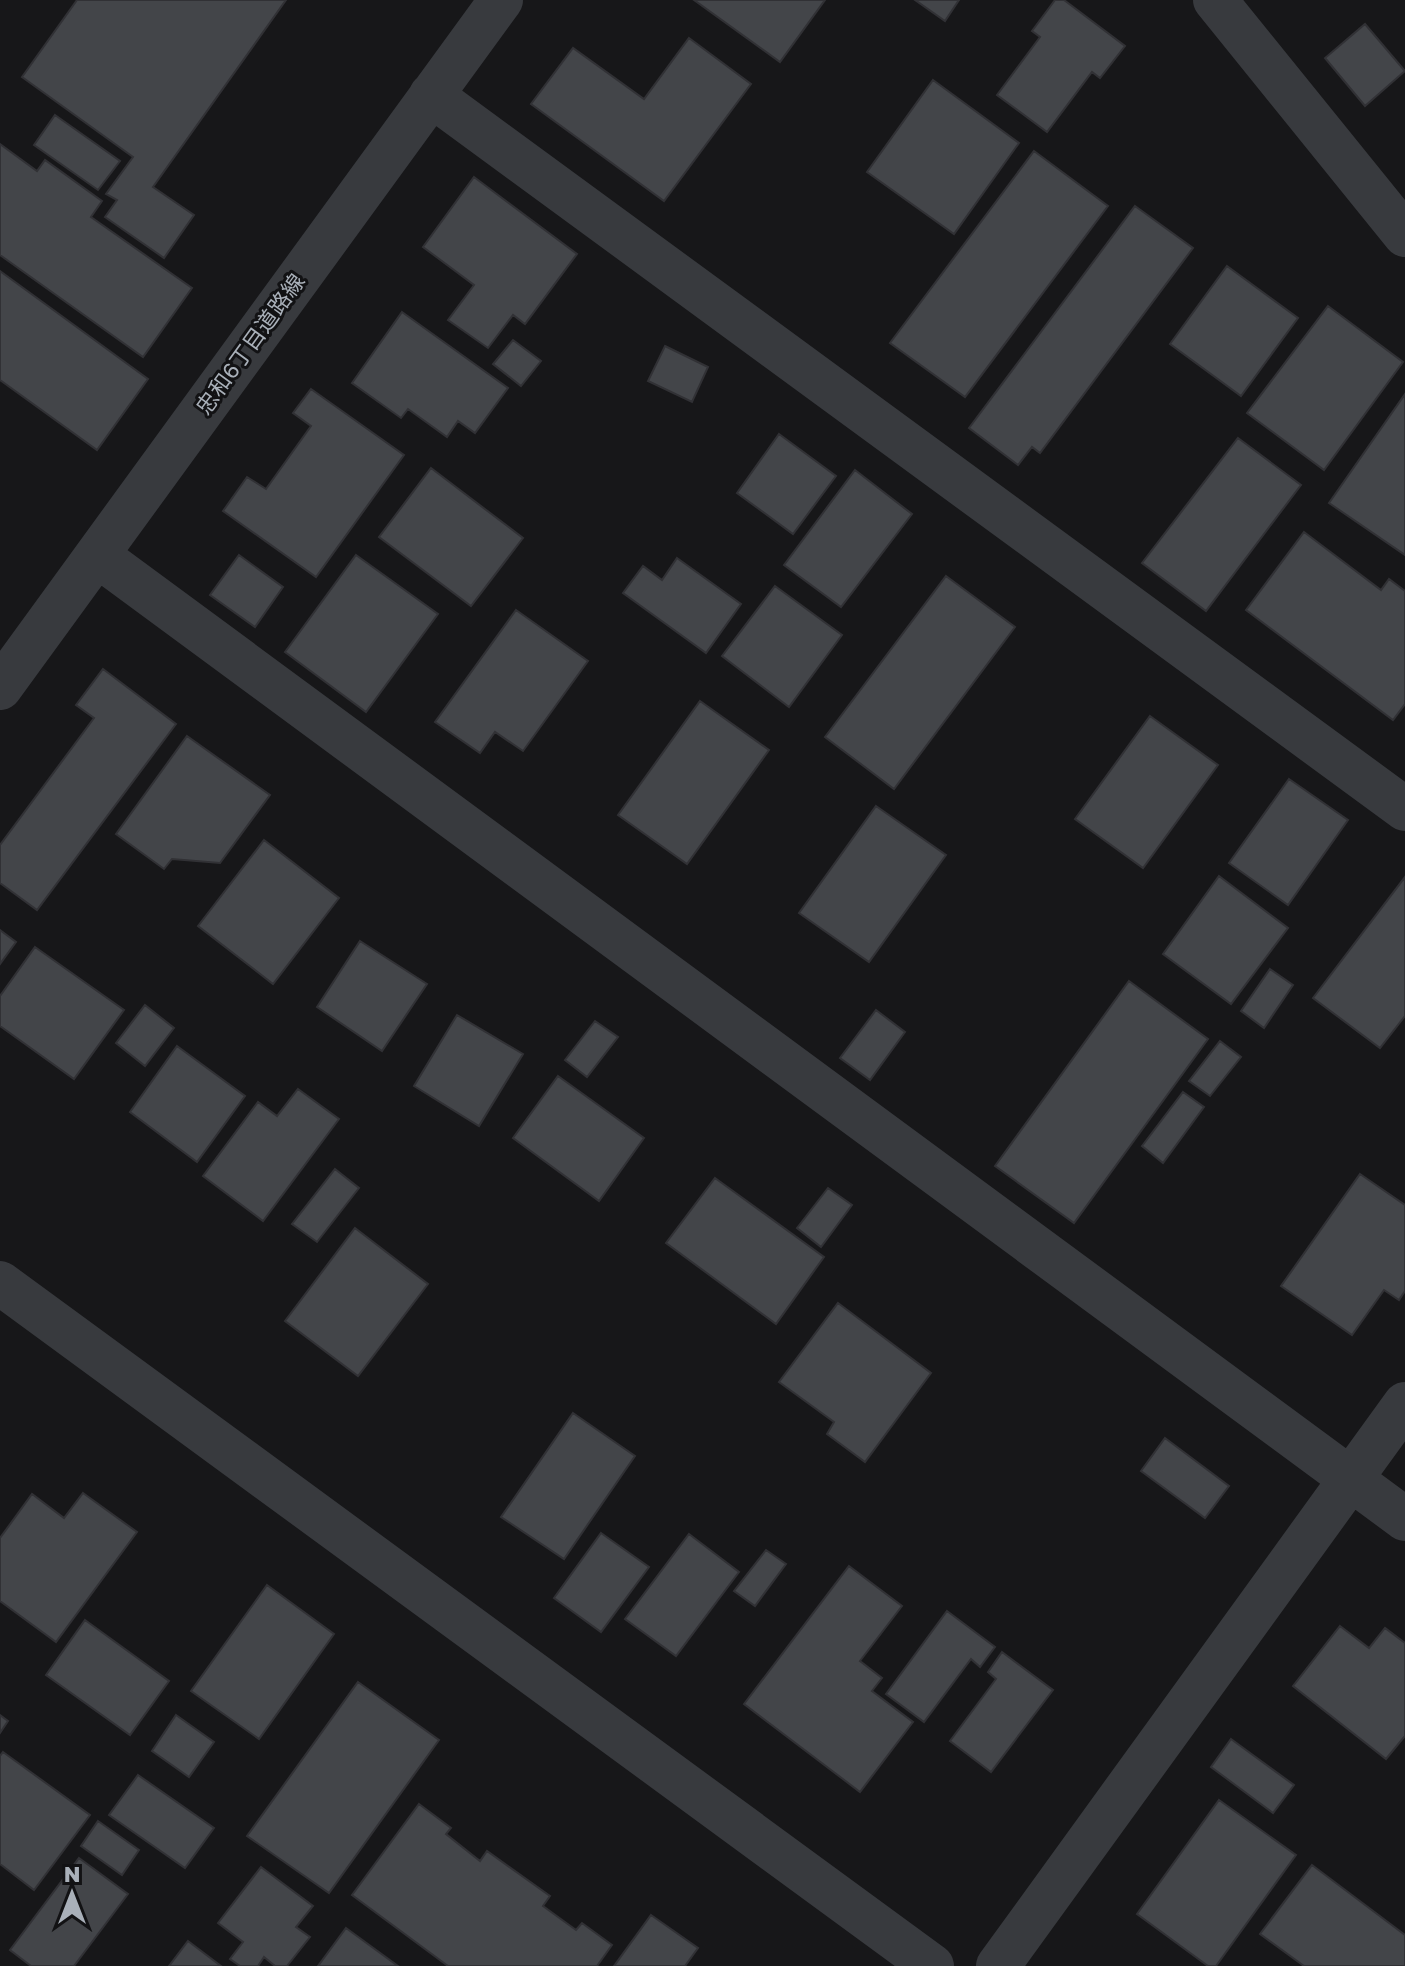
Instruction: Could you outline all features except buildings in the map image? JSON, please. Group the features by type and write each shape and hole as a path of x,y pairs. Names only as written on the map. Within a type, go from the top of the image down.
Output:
{"street":[{"name":"忠和6丁目道路線","path":"0,688 501,0"},
{"path":"1215,0 1405,235"},
{"path":"431,95 1405,809"},
{"path":"97,555 1405,1519"},
{"path":"0,1283 932,1966"},
{"path":"998,1966 1405,1404"}]}
